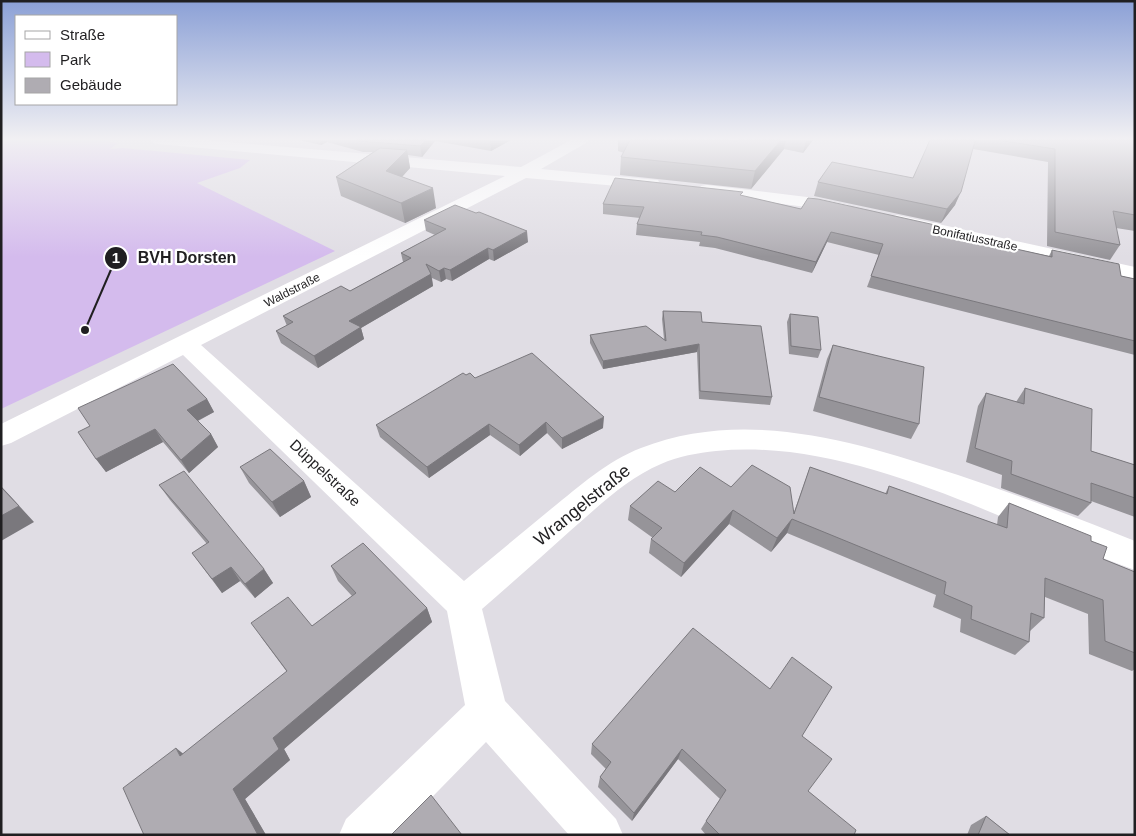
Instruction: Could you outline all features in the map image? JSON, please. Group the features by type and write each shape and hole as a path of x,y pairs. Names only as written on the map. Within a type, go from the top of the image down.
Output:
{"street":[{"name":"Waldstraße","path":"1,436 510,179"},
{"path":"597,179 669,186"},
{"path":"689,188 816,203 864,214"},
{"name":"Bonifatiusstraße","path":"883,218 1135,273"},
{"name":"Düppelstraße","path":"186,344 463,603"},
{"name":"Wrangelstraße","path":"463,603 605,482 629,465 670,449 697,442 726,439 777,440 806,444 894,466 1058,523 1135,556"},
{"path":"463,603 487,712 600,835"},
{"path":"362,835 487,712"}],"green space":[{"path":"1,179 208,179 197,183 335,251 1,409"}],"building":[{"path":"341,179 408,179 433,188 401,203"},
{"path":"615,179 743,192 740,195 801,209 808,198 818,199 935,225 931,230 1052,257 1052,250 1119,264 1121,276 1135,279 1135,341 871,276 883,244 831,232 816,262 717,237 701,235 702,232 637,224 644,207 603,204"},
{"path":"820,179 965,179 961,192 947,209 818,182"},
{"path":"1055,179 1135,179 1135,215 1113,211 1120,245 1055,232"},
{"path":"455,205 476,213 479,212 527,231 493,250 488,248 450,270 444,268 439,271 426,264 431,274 349,321 361,327 314,356 276,331 293,322 283,316 341,286 350,291 411,258 401,253 446,229 424,220"},
{"path":"663,311 701,312 702,322 761,326 772,397 700,391 699,344 603,361 590,335 646,326 666,341"},
{"path":"790,314 818,317 821,350 791,346"},
{"path":"833,345 924,367 919,424 819,397"},
{"path":"532,353 604,417 562,438 546,422 519,445 489,424 427,467 376,425 463,373 466,375 470,373 475,378"},
{"path":"173,364 207,399 187,410 211,434 181,460 155,429 96,459 78,432 90,426 78,408"},
{"path":"1025,388 1092,409 1091,451 1135,465 1135,498 1091,483 1091,503 1011,474 1012,461 975,448 986,393 1024,404"},
{"path":"270,449 304,481 272,502 240,467"},
{"path":"752,465 790,487 794,514 810,467 887,494 889,486 1007,528 1009,503 1091,536 1091,541 1107,547 1103,559 1135,572 1135,653 1105,641 1103,600 1045,578 1044,618 1031,613 1029,642 971,619 972,606 944,594 946,582 792,519 777,538 733,510 684,563 651,539 662,528 630,506 658,481 675,492 700,467 731,487"},
{"path":"184,471 264,569 245,584 231,567 212,579 192,553 209,542 159,485"},
{"path":"1,487 19,506 1,516"},
{"path":"363,543 427,608 273,738 279,749 233,789 258,835 144,835 123,788 176,748 180,756 287,671 251,623 288,597 312,626 356,593 331,566"},
{"path":"693,628 770,689 792,657 832,687 802,736 832,759 808,791 856,830 854,835 720,835 706,821 726,790 682,749 634,813 600,777 611,762 592,744"},
{"path":"431,795 462,835 391,835"},
{"path":"986,816 1010,835 978,835"}],"place":[{"name":"BVH Dorsten","path":"85,330"}]}
